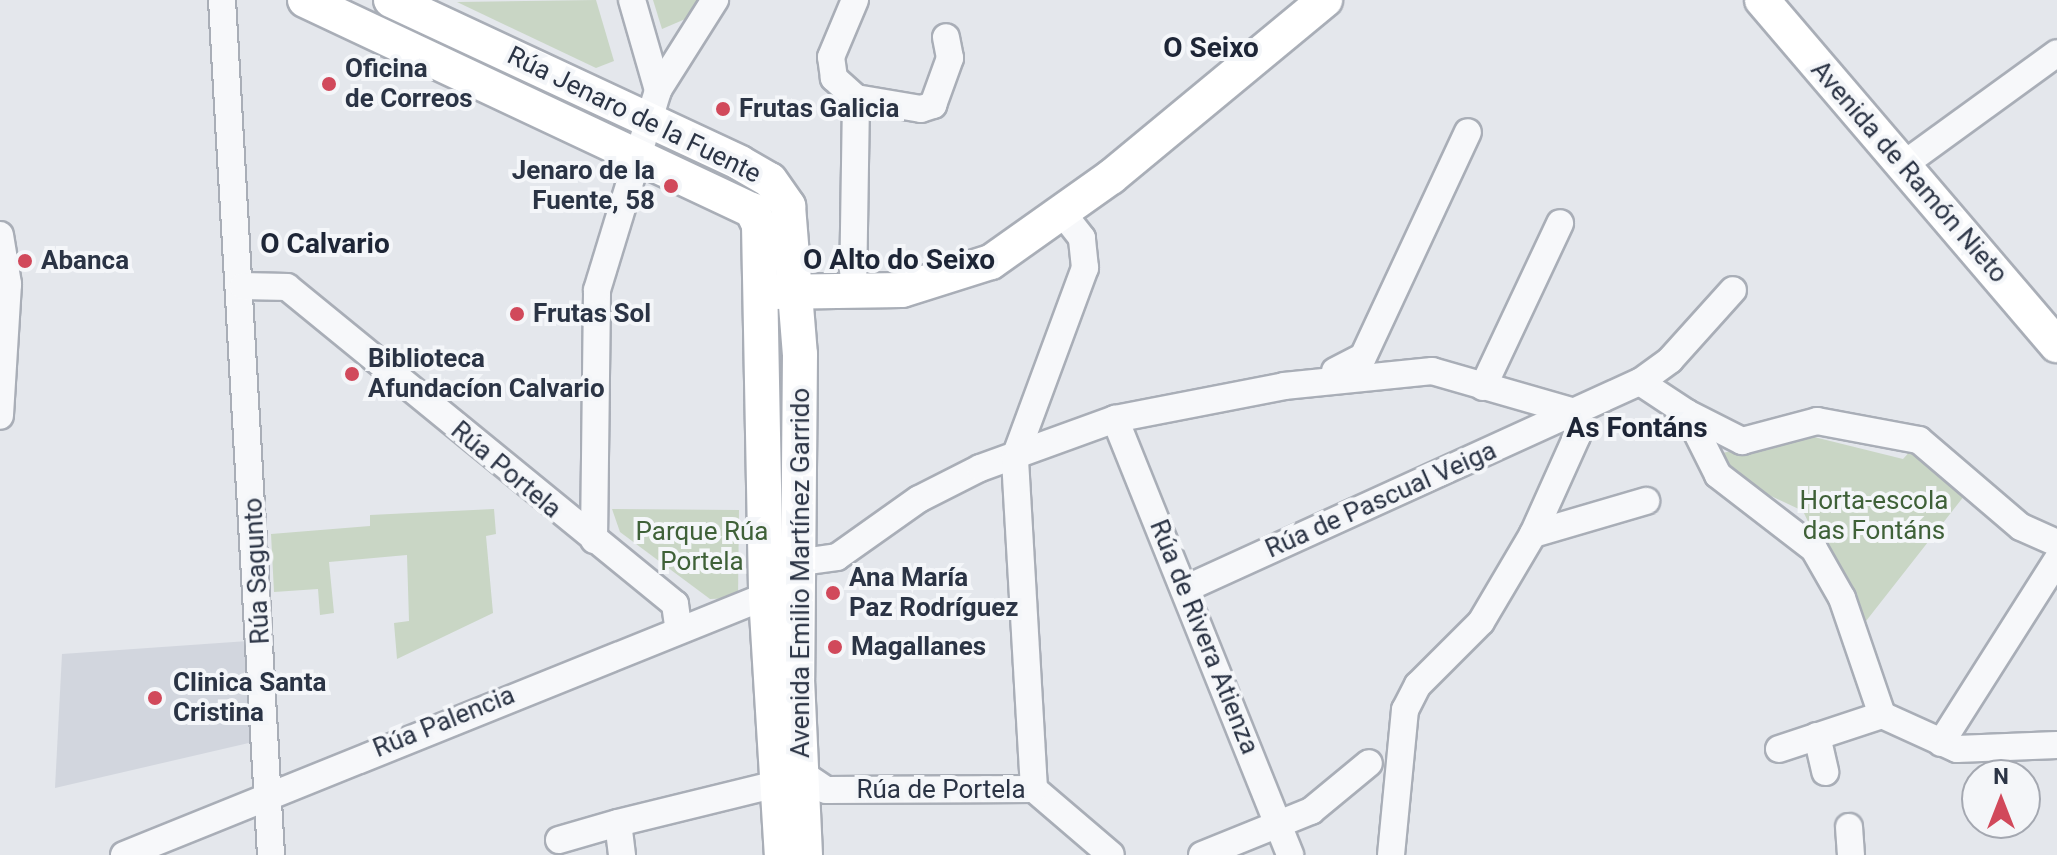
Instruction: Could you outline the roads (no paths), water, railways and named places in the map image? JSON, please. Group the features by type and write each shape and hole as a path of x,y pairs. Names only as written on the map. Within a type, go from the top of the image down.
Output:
{"main road":[{"name":"Rúa Jenaro de la Fuente","path":"305,0 402,41 752,210 759,225 759,292"},
{"name":"Rúa Jenaro de la Fuente","path":"353,0 492,69"},
{"name":"Rúa Jenaro de la Fuente","path":"391,0 655,105 780,192 792,224 793,292"},
{"path":"759,292 853,292 952,278 1003,255 1062,212 1325,0"},
{"name":"Avenida de Ramón Nieto","path":"1762,0 2057,345"},
{"name":"Rúa Jenaro de la Fuente","path":"402,41 492,69"},
{"path":"492,69 601,119"},
{"name":"Avenida Emilio Martínez Garrido","path":"759,292 766,596 785,668 789,779 782,855"},
{"name":"Avenida Emilio Martínez Garrido","path":"793,292 793,556"},
{"name":"Avenida Emilio Martínez Garrido","path":"779,365 793,556"},
{"path":"785,668 793,556"},
{"name":"Avenida Emilio Martínez Garrido","path":"789,779 805,855"}],"street":[{"name":"Rúa Sagunto","path":"222,0 243,286 271,855"},
{"path":"632,0 655,105"},
{"path":"594,540 597,290 655,105 715,0"},
{"path":"855,0 831,57 834,78 856,98 921,109 933,105 950,58 946,37"},
{"path":"1903,165 2057,53"},
{"path":"853,292 856,98"},
{"path":"1328,378 1363,357 1468,132"},
{"path":"1034,789 1015,457 1085,268 1082,238 1062,212"},
{"path":"1483,387 1560,223"},
{"path":"0,235 8,284 0,416"},
{"name":"Rúa Portela","path":"243,286 287,287 675,604 678,626"},
{"name":"Rúa de Pascual Veiga","path":"1185,589 1578,413 1640,382 1670,360 1733,290"},
{"path":"793,556 837,557 951,480 1115,419 1328,378 1407,370 1578,413 1577,436 1533,534 1481,622 1418,685 1405,710 1391,855"},
{"path":"1640,382 1687,413 1742,441 1817,421 1919,440 2021,527 2057,543"},
{"path":"1687,413 1718,475 1814,549 1842,598 1882,715"},
{"name":"Rúa de Rivera Atienza","path":"1115,419 1290,855"},
{"path":"1533,534 1646,501"},
{"path":"1941,743 2057,560"},
{"name":"Rúa Palencia","path":"124,855 678,626 766,596"},
{"path":"1779,749 1882,715 1941,743 1982,751 2057,745"},
{"path":"1817,736 1825,772"},
{"path":"1202,855 1311,811 1369,763"},
{"path":"559,840 789,779"},
{"name":"Rúa de Portela","path":"789,779 826,790 1034,789 1111,855"},
{"path":"618,823 622,855"},
{"path":"1849,827 1851,855"}],"tunnel":[{"path":"601,119 735,181 758,196 772,225"},
{"path":"777,293 779,365"}],"place":[{"name":"Oficina de Correos","path":"329,84"},
{"name":"Frutas Galicia","path":"723,109"},
{"name":"Jenaro de la Fuente, 58","path":"671,186"},
{"name":"Abanca","path":"25,261"},
{"name":"Frutas Sol","path":"517,314"},
{"name":"Biblioteca Afundacíon Calvario","path":"352,374"},
{"name":"Ana María Paz Rodríguez","path":"833,593"},
{"name":"Magallanes","path":"835,647"},
{"name":"Clinica Santa Cristina","path":"155,698"}],"district":[{"name":"O Seixo","path":"1211,48"},
{"name":"O Calvario","path":"325,244"},
{"name":"O Alto do Seixo","path":"899,260"},
{"name":"As Fontáns","path":"1637,428"}],"park label":[{"name":"Horta-escola das Fontáns","path":"1874,516"},
{"name":"Parque Rúa Portela","path":"702,547"}]}
